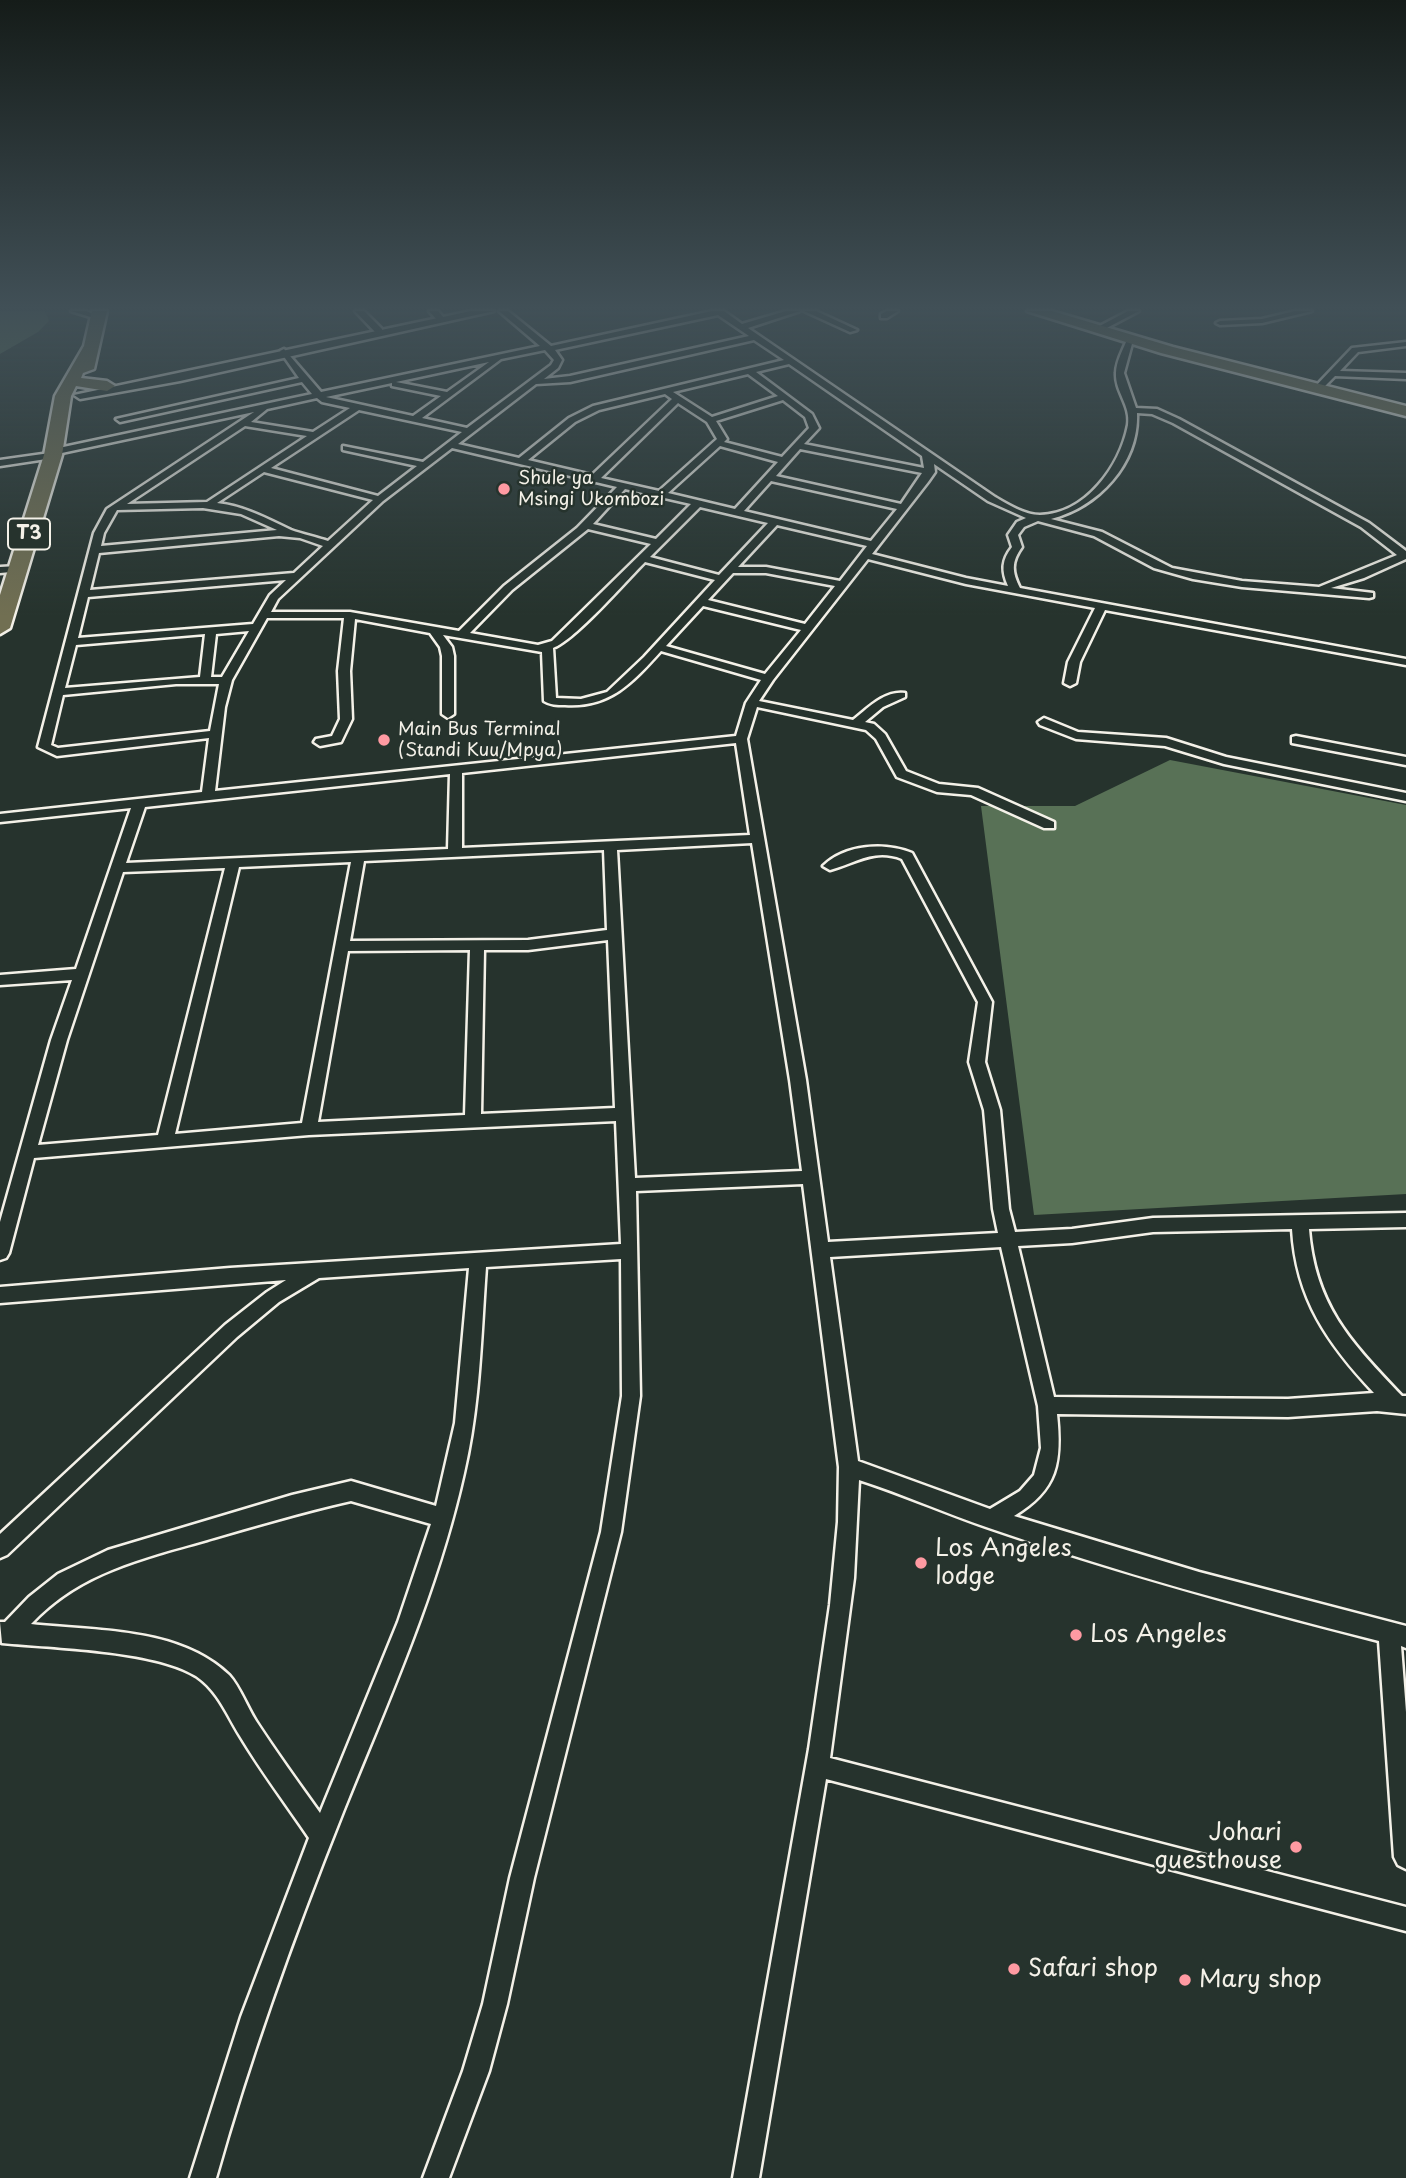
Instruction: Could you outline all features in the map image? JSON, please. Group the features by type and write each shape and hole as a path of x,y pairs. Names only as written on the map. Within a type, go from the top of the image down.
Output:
{"highway":[{"name":"T3","path":"0,628 9,569 54,449 59,413"}],"street":[{"path":"120,419 149,413"},
{"path":"0,463 54,449 249,413"},
{"path":"215,734 48,751 44,747 96,550 104,523 114,507 259,413"},
{"path":"211,503 349,413"},
{"path":"380,413 468,431"},
{"path":"414,419 423,413"},
{"path":"208,794 215,734 226,680 262,615 294,576 380,499 493,413"},
{"path":"521,461 584,413"},
{"path":"594,479 663,413"},
{"path":"660,495 719,443 720,432 711,420 700,413"},
{"path":"711,420 735,413"},
{"path":"737,513 799,446 814,424 806,413"},
{"path":"865,413 926,455 951,468 998,503 1102,536 1140,559 1178,573 1307,590 1369,595"},
{"path":"1016,590 1006,566 1008,557 1017,547 1013,535 1020,525 1037,517 1052,516 1071,509 1101,490 1117,463 1130,429 1132,413"},
{"path":"1157,413 1365,525 1402,555 1360,576 1307,590"},
{"path":"243,423 315,435"},
{"path":"719,443 785,461"},
{"path":"450,445 774,522 869,549 930,573 1406,662"},
{"path":"799,446 930,472"},
{"path":"346,448 423,465"},
{"path":"926,455 930,472"},
{"path":"263,469 380,499"},
{"path":"746,2178 818,1766 840,1611 850,1501 849,1467 799,1080 741,739 752,703 768,678 930,472"},
{"path":"771,478 903,507"},
{"path":"463,634 513,583 585,525 623,486"},
{"path":"114,507 211,503 257,515 289,533 328,545"},
{"path":"262,615 350,615 533,649 547,647 596,606 697,504"},
{"path":"547,647 548,697 554,702 564,703 606,698 659,647 774,522"},
{"path":"585,525 657,542"},
{"path":"96,550 289,533"},
{"path":"643,558 726,575 766,570 841,584"},
{"path":"84,594 294,576"},
{"path":"701,601 808,628"},
{"path":"1070,683 1074,662 1101,606"},
{"path":"320,742 337,739 345,726 344,671 350,615"},
{"path":"72,642 255,627"},
{"path":"205,680 211,629"},
{"path":"433,629 446,647 448,656 448,713"},
{"path":"659,647 768,678"},
{"path":"58,692 226,680"},
{"path":"856,724 879,704 901,695"},
{"path":"752,703 856,724 877,731 901,774 937,788 973,791 1049,825"},
{"path":"1044,722 1087,737 1166,742 1224,760 1405,800"},
{"path":"0,818 208,794 456,772 741,739"},
{"path":"1296,740 1406,761"},
{"path":"455,850 456,772"},
{"path":"0,1253 59,1040 120,868 140,802"},
{"path":"120,868 358,858 455,850 757,839"},
{"path":"436,2178 476,2071 495,2004 522,1878 611,1532 631,1396 621,1019 610,846"},
{"path":"830,866 869,850 884,848 907,856 982,994 985,1014 977,1062 992,1110 996,1171 1008,1240 1047,1406 1051,1448 1042,1480 1027,1498 991,1519"},
{"path":"309,1129 358,858"},
{"path":"166,1140 233,862"},
{"path":"343,946 528,945 615,934"},
{"path":"473,1122 477,947"},
{"path":"0,980 83,974"},
{"path":"30,1152 309,1129 622,1114"},
{"path":"627,1185 811,1177"},
{"path":"820,1250 1072,1236 1153,1225 1406,1220"},
{"path":"1300,1224 1303,1268 1314,1298 1347,1352 1401,1404"},
{"path":"0,1295 629,1251"},
{"path":"203,2178 250,2024 321,1836 415,1605 442,1518 461,1441 478,1261"},
{"path":"0,1548 231,1331 273,1297 314,1272"},
{"path":"1047,1406 1118,1403 1304,1408 1344,1403 1401,1404"},
{"path":"849,1467 991,1519 1243,1596 1397,1635 1406,1857"},
{"path":"4,1632 65,1581 116,1557 292,1505 351,1491 442,1518"},
{"path":"4,1632 135,1646 173,1654 204,1669 223,1685 248,1729 321,1836"},
{"path":"818,1766 1406,1919"}],"green space":[{"path":"1170,760 1406,805 1406,1194 1034,1215 981,806 1075,806"}],"place":[{"name":"Shule ya Msingi Ukombozi","path":"504,489"},
{"name":"Main Bus Terminal (Standi Kuu/Mpya)","path":"384,740"},
{"name":"Los Angeles lodge","path":"921,1563"},
{"name":"Los Angeles","path":"1076,1635"},
{"name":"Johari guesthouse","path":"1296,1847"},
{"name":"Safari shop","path":"1014,1969"},
{"name":"Mary shop","path":"1185,1980"}]}
